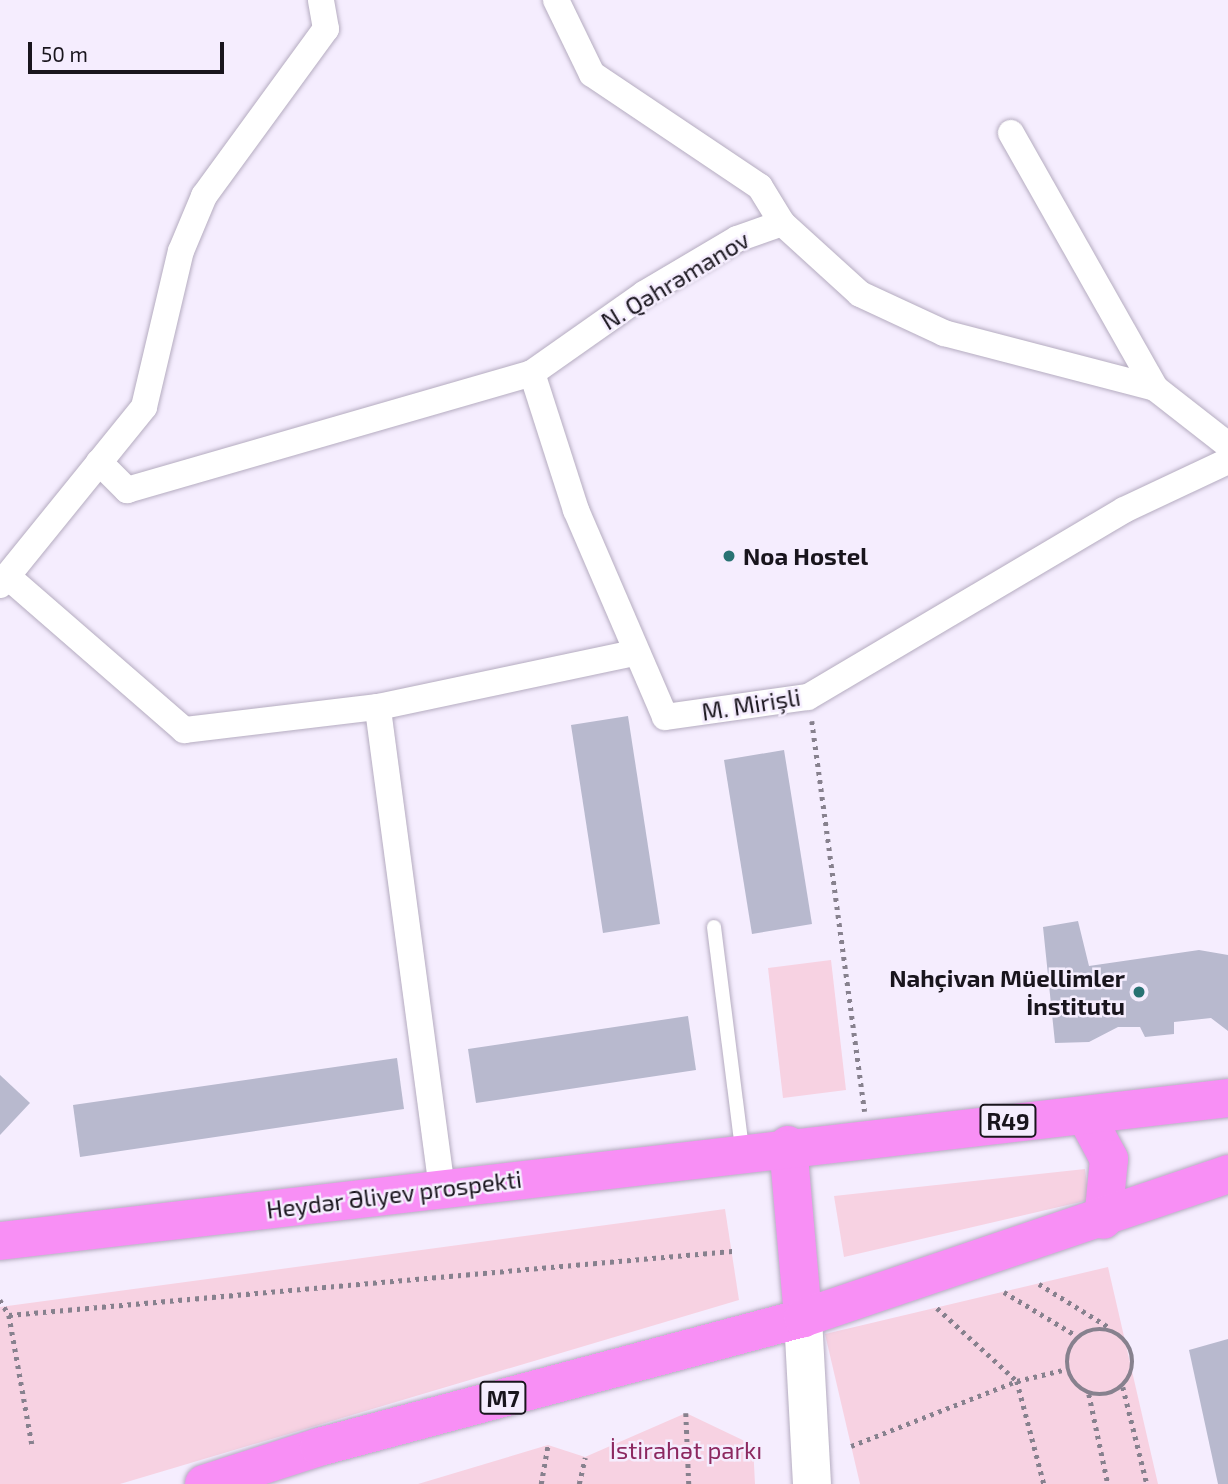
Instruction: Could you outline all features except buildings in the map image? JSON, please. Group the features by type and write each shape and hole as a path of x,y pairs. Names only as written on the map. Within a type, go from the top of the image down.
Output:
{"highway":[{"name":"R49","path":"788,1145 1086,1116 1228,1098"},
{"path":"1086,1116 1109,1160 1103,1220"},
{"name":"Heydər Əliyev prospekti","path":"0,1241 788,1145"},
{"path":"788,1145 803,1318"},
{"name":"M7","path":"204,1484 319,1447 803,1318 1103,1220 1228,1174"}],"main road":[{"path":"803,1318 812,1484"}],"street":[{"path":"321,0 326,29 204,195 181,251 144,407 4,580 184,730 378,706 635,653"},
{"path":"556,0 592,74 760,187 782,223 860,294 944,333 1155,388"},
{"path":"1011,133 1155,388 1228,445"},
{"name":"N. Qəhrəmanov","path":"99,462 127,490 531,373 667,280 737,239 782,223"},
{"name":"M. Mirişli","path":"531,373 576,510 635,653 665,717 808,697 1124,510 1228,461"},
{"path":"378,706 442,1189"}],"lane":[{"path":"714,927 742,1150"}],"path":[{"path":"808,697 868,1136"},
{"path":"9,1315 732,1251"},
{"path":"1039,1283 1111,1329 1133,1354 1123,1387 1147,1484"},
{"path":"1004,1292 1077,1336 1111,1329"},
{"path":"0,1300 9,1315 32,1444"},
{"path":"937,1308 1017,1381 1044,1484"},
{"path":"1067,1369 1077,1336"},
{"path":"851,1446 1017,1381 1067,1369"},
{"path":"1067,1369 1089,1394 1108,1484"},
{"path":"1089,1394 1123,1387"},
{"path":"687,1413 689,1484"},
{"path":"541,1484 548,1445"},
{"path":"579,1484 585,1458"}],"green space":[{"path":"831,960 846,1090 783,1098 768,968"},
{"path":"1085,1169 1089,1200 844,1257 834,1196"},
{"path":"725,1209 739,1300 120,1484 0,1484 0,1307"},
{"path":"1108,1267 1158,1484 860,1484 825,1334"},
{"name":"İstirahət parkı","path":"686,1413 753,1445 755,1484 418,1484 548,1445 585,1457"}],"place":[{"name":"Noa Hostel","path":"729,556"},
{"name":"Nahçivan Müellimler İnstitutu","path":"1139,992"}]}
